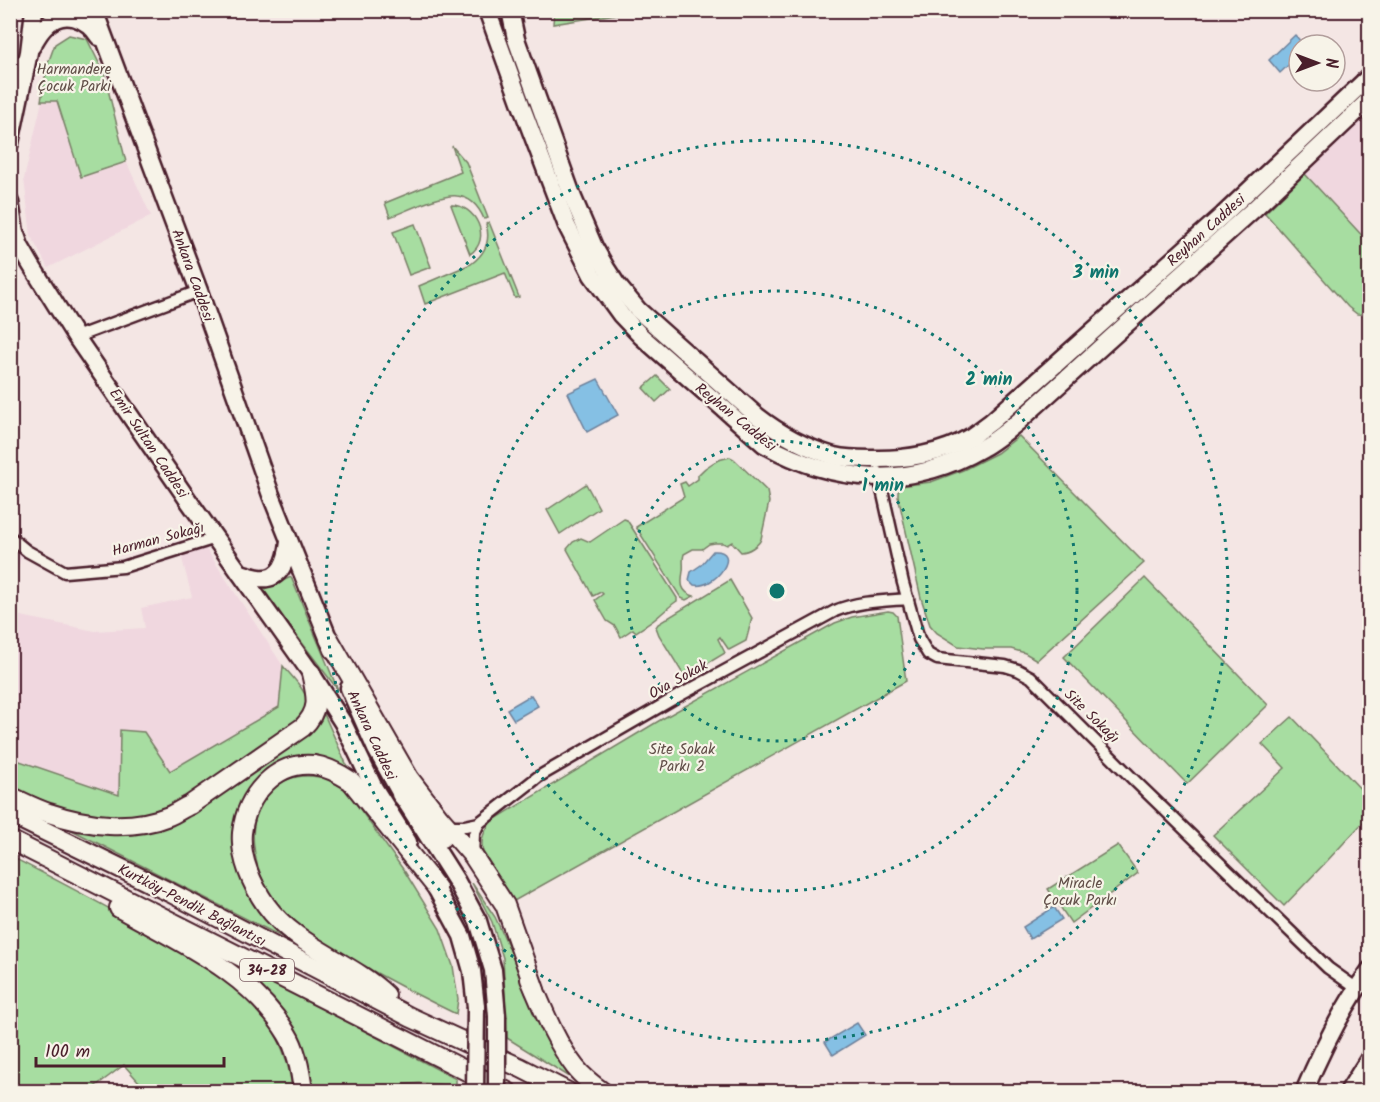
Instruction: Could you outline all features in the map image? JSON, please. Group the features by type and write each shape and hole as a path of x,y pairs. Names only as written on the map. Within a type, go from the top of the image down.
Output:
{"highway":[{"path":"329,639 409,778 472,856 505,905 535,990"},
{"path":"10,796 49,813 101,824 125,825 150,822 170,816 303,727 310,720 316,696 311,673"},
{"path":"410,1017 377,986 289,930 265,904 251,880 244,859 242,833 249,805 261,786 282,770 299,765 316,765 336,772 351,781 437,888"},
{"path":"401,794 443,839 494,900 554,1033 575,1067 603,1092"},
{"name":"Kurtköy-Pendik Bağlantısı","path":"10,814 171,893 410,1017 568,1092"},
{"path":"19,844 87,890 219,964 257,996 288,1035 296,1057 303,1092"},
{"name":"Kurtköy-Pendik Bağlantısı","path":"19,844 508,1092"}],"main road":[{"path":"10,143 29,52 34,10"},
{"name":"Ankara Caddesi","path":"94,10 199,291 271,495 329,639 376,749 401,794 457,882 478,921 493,970 497,1016 497,1092"},
{"name":"Reyhan Caddesi","path":"487,10 570,234 592,275 621,315 641,336 662,343 772,428 799,442 836,456 875,459 912,457 932,453 962,441 991,422 1223,215 1370,76"},
{"name":"Reyhan Caddesi","path":"510,10 516,39 573,198 594,247 617,285 662,343 764,444 815,466 836,473 860,477 907,475 929,471 966,457 997,439 1255,208 1370,99"},
{"path":"29,52 46,25 62,17 71,17 88,23 111,55"},
{"name":"Emir Sultan Caddesi","path":"10,202 15,246 311,673 343,723 375,788 437,888 462,936 472,971 476,1007 475,1092"},
{"path":"1038,380 1050,393"},
{"path":"240,573 259,578 273,577 282,569 287,557 289,542"},
{"path":"1305,1092 1317,1062 1356,988 1370,970"},
{"path":"1348,1092 1370,1057"}],"street":[{"path":"10,65 22,61 29,52"},
{"path":"76,337 199,291"},
{"name":"Site Sokağı","path":"875,459 908,599 919,639 928,654 937,659 1005,666 1031,677 1328,968 1356,988"},
{"name":"Harman Sokağı","path":"10,537 27,551 65,572 123,567 216,538"},
{"name":"Ova Sokak","path":"479,823 538,777 673,699 835,611 865,602 908,599"},
{"path":"446,825 465,826 479,823"},
{"path":"472,856 474,834 479,823"}],"shaded area":[{"path":"42,101 57,101 80,178 127,163 151,216 48,268 31,236 24,179"},
{"path":"1369,114 1369,243 1305,174"},
{"path":"11,537 24,549 11,589"},
{"path":"201,541 283,666 279,707 170,771 144,732 119,795 11,758 11,614 95,631 145,628 141,608 192,597 180,551"}],"green space":[{"path":"554,10 635,11 553,24"},
{"name":"Harmandere Çocuk Parki","path":"69,35 87,39 104,73 126,162 81,177 57,101 41,101 47,66 55,44"},
{"path":"452,146 466,162 488,218 484,219 480,210 470,201 457,196 433,200 390,217 385,203 461,172"},
{"path":"1305,174 1369,243 1369,315 1357,314 1348,307 1265,213"},
{"path":"451,205 467,210 478,224 480,240 477,248 470,254"},
{"path":"489,222 519,297 515,298 505,273 425,304 419,286 476,260 486,247 488,236 486,224"},
{"path":"415,224 431,267 409,275 393,232"},
{"path":"657,376 670,389 656,402 643,388"},
{"path":"1019,436 1144,563 1037,660 1011,649 958,646 937,633 930,625 921,598 898,496 900,486 931,482 963,470 997,453"},
{"path":"730,457 767,491 769,502 761,539 756,546 744,552 741,552 732,542 727,545 709,544 702,549 693,549 684,554 682,587 694,596 686,600 681,598 636,527 684,497 680,484 685,482 688,486 698,479 698,475 708,466"},
{"path":"586,484 599,508 560,534 547,510"},
{"path":"624,519 627,520 677,601 636,632 633,629 621,637 615,626 607,621 595,600 603,594 601,592 593,596 567,549 581,538 590,542"},
{"path":"291,577 338,690 262,590"},
{"path":"1145,578 1268,705 1187,784 1064,657"},
{"path":"730,580 752,618 746,641 729,650 720,637 718,639 725,653 690,674 683,674 656,627"},
{"name":"Site Sokak Parkı 2","path":"888,611 897,616 906,681 514,901 483,852 483,835 492,821 662,719 835,623 852,617"},
{"path":"283,666 307,699 308,705 305,712 296,721 168,810 123,818 97,817 54,805 11,787 11,758 119,795 120,730 144,732 170,771 279,707"},
{"path":"324,714 348,768 317,756 290,757 264,771 246,792 237,815 235,836 292,942 60,824 125,832 293,744 318,725"},
{"path":"1292,717 1369,798 1370,815 1284,906 1213,835 1285,768 1262,744"},
{"path":"322,773 347,791 405,872 440,929 453,966 458,999 456,1014 377,974 301,927 287,915 267,889 261,876 254,847 254,824 259,808 268,795 286,780 302,776 320,777"},
{"name":"Miracle Çocuk Parkı","path":"1118,845 1138,873 1071,923 1048,889"},
{"path":"10,856 140,926 202,964 260,1008 253,1007 272,1029 280,1043 288,1067 292,1091 147,1091 124,1065 89,1091 11,1091"},
{"path":"472,883 495,917 527,987 586,1087 507,1038 503,958 492,922"},
{"path":"233,962 456,1079 456,1086 423,1083 397,1085 380,1091 310,1091 291,1025 269,995"}],"water":[{"path":"1287,43 1287,66 1280,73 1269,60"},
{"path":"598,379 618,415 587,432 568,393"},
{"path":"713,551 722,552 726,556 723,569 710,582 694,585 689,580 691,572 701,565"},
{"path":"531,695 538,706 514,720 507,709"},
{"path":"1054,907 1062,919 1030,939 1023,927"},
{"path":"857,1023 865,1035 833,1055 825,1042"}]}
